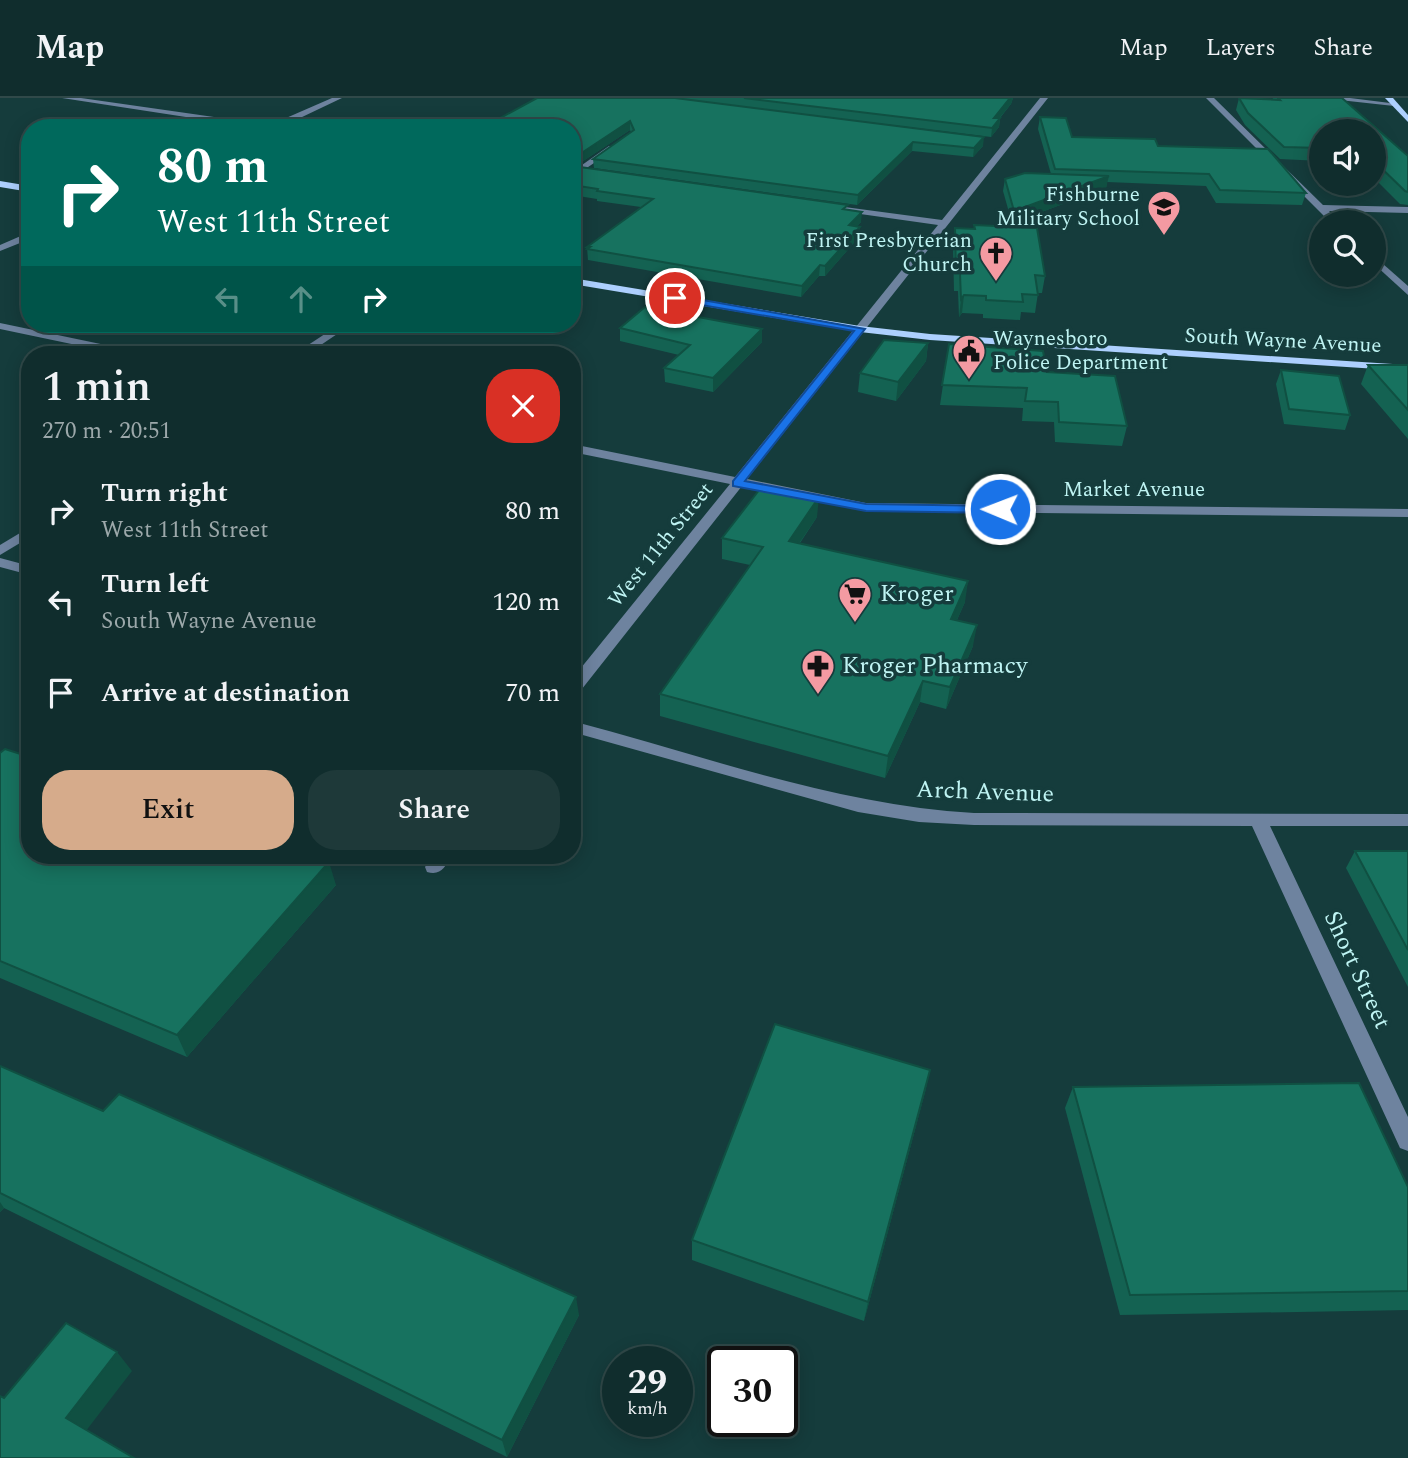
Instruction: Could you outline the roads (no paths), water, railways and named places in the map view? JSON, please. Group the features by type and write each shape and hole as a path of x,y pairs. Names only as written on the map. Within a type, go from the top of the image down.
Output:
{"main road":[{"path":"1392,101 1408,120"},
{"path":"0,184 21,188"},
{"name":"South Wayne Avenue","path":"581,282 860,329 978,341 1408,368"}],"street":[{"path":"66,98 210,119"},
{"path":"292,119 338,98"},
{"name":"West 11th Street","path":"581,679 1044,98"},
{"path":"1210,98 1321,208 1408,211"},
{"path":"1325,98 1392,101"},
{"path":"581,168 622,141"},
{"path":"994,142 1008,144"},
{"path":"581,172 594,173"},
{"path":"813,204 945,223"},
{"path":"0,248 21,239"},
{"path":"1386,271 1408,292"},
{"path":"0,326 21,330"},
{"path":"34,333 96,346"},
{"path":"313,346 333,333"},
{"name":"Market Avenue","path":"581,450 838,504 895,509 1408,513"},
{"path":"0,551 21,537"},
{"path":"0,562 21,568"},
{"name":"Arch Avenue","path":"581,729 858,806 919,816 974,819 1408,820"},
{"name":"Short Street","path":"1258,820 1408,1142"}],"place":[{"name":"Fishburne Military School","path":"1164,237"},
{"name":"First Presbyterian Church","path":"996,283"},
{"name":"Waynesboro Police Department","path":"969,381"},
{"name":"Kroger","path":"855,624"},
{"name":"Kroger Pharmacy","path":"818,696"}]}
